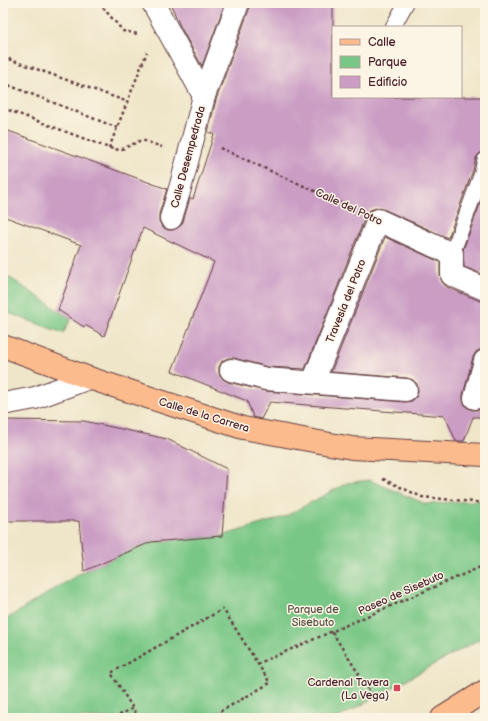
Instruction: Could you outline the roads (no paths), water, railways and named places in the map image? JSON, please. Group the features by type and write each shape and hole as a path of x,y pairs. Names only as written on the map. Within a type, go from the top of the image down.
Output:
{"main road":[{"name":"Calle de la Carrera","path":"3,346 89,378 243,428 352,448 485,455"},
{"path":"442,718 485,691"},
{"path":"460,718 485,710"}],"street":[{"path":"153,3 204,96"},
{"name":"Calle Desempedrada","path":"171,218 204,96 238,3"},
{"name":"Calle del Potro","path":"378,220 452,254"},
{"name":"Travesía del Potro","path":"313,382 378,220"},
{"path":"452,254 452,275 485,289"},
{"path":"475,398 485,361"},
{"path":"231,370 266,379 406,390"},
{"path":"3,404 35,398 89,378"}],"lane":[{"path":"394,26 406,3"},
{"path":"452,254 482,173 485,160"}],"place":[{"name":"Cardenal Tavera (La Vega)","path":"397,688"}],"park label":[{"name":"Parque de Sisebuto","path":"313,615"}]}
